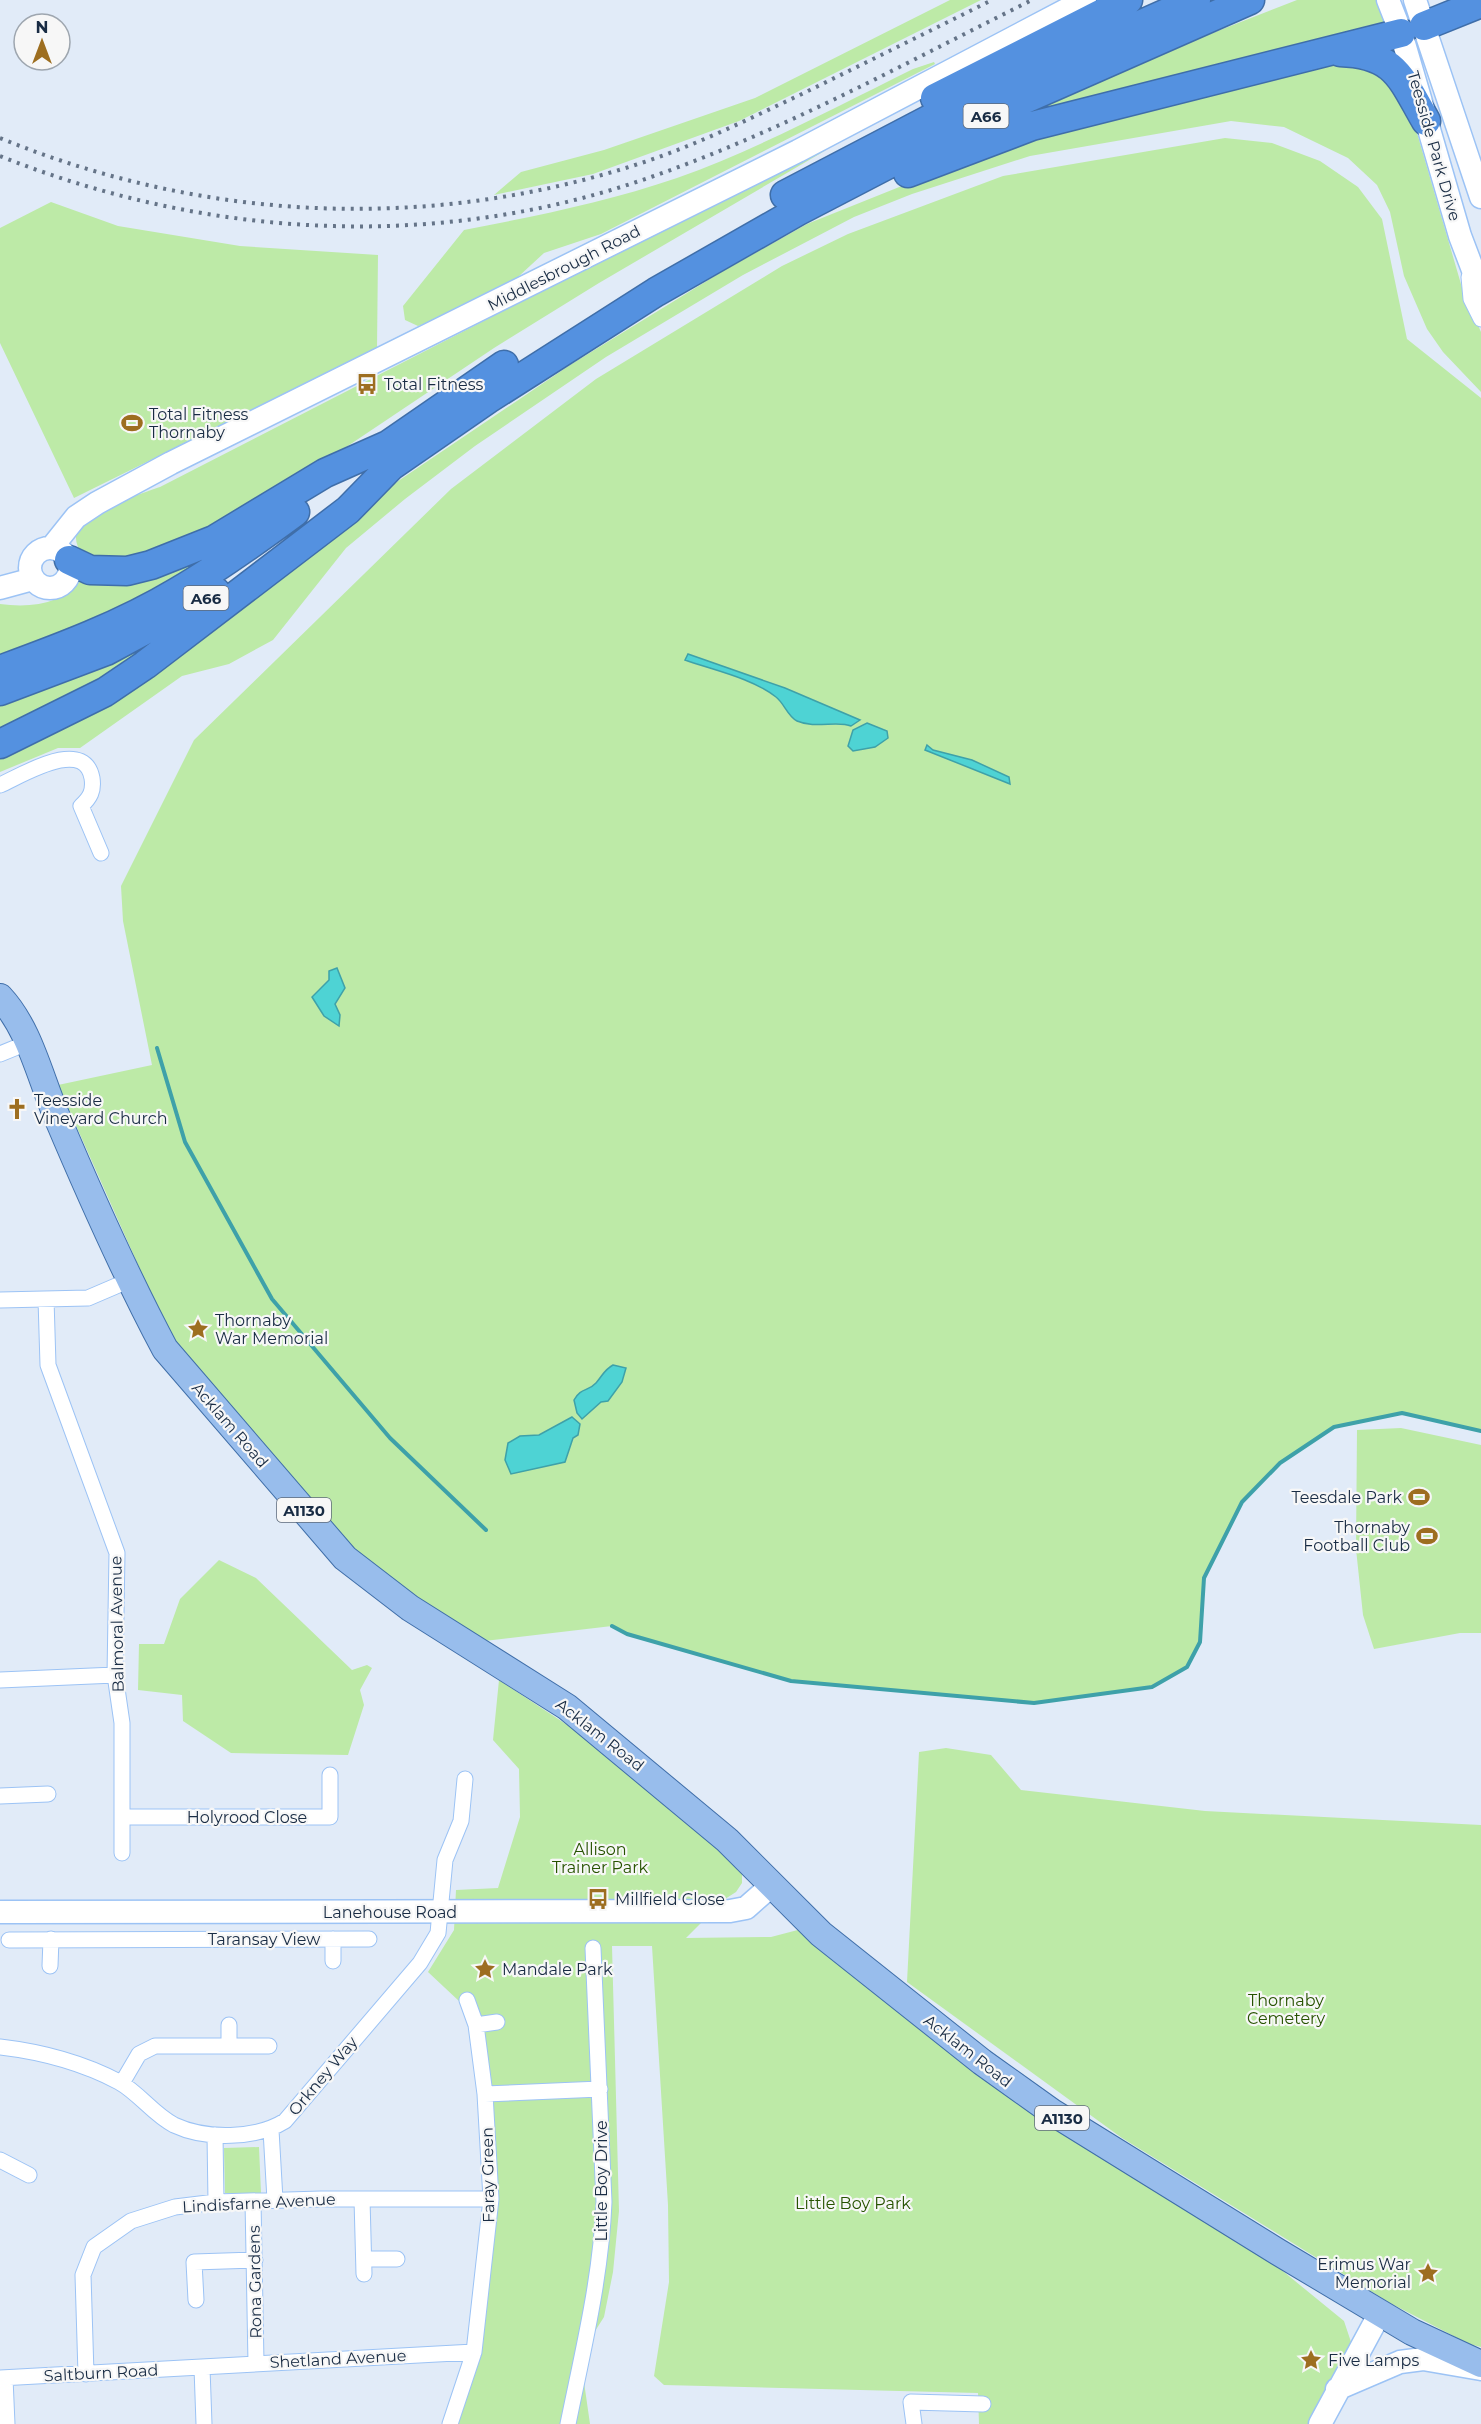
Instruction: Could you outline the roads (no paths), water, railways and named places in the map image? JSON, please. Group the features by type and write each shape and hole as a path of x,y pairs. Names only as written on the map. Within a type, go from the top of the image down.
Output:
{"highway":[{"path":"777,200 827,162 950,90 1128,0"},
{"name":"A66","path":"0,691 106,651 220,590 389,456 577,317 777,200 938,115 1196,0"},
{"name":"A66","path":"0,670 119,622 176,593 389,456 729,249 950,132 1250,0"},
{"name":"A66","path":"729,249 793,226 950,155 1032,126 1329,51 1404,13 1481,3"},
{"name":"A66","path":"1329,51 1376,58 1395,69 1426,121"},
{"name":"A66","path":"61,554 90,570 110,573 152,565 214,540 325,474 389,456"},
{"path":"0,744 105,692 146,665 348,510 389,456"}],"main road":[{"name":"Acklam Road","path":"0,998 19,1024 57,1117 130,1280 165,1349 345,1558 410,1608 567,1707 691,1808 821,1934 1011,2084 1260,2241 1380,2313"},
{"name":"A1130","path":"1380,2313 1441,2347 1481,2364"}],"street":[{"name":"Middlesbrough Road","path":"61,554 43,549 33,556 30,567 33,579 38,584 50,588 63,584 70,573 61,554 76,517 171,463 798,151 1085,0"},
{"name":"Teesside Park Drive","path":"1404,13 1426,121 1468,261 1481,291"},
{"name":"Teesside Park Drive","path":"1404,13 1481,197"},
{"path":"1468,261 1471,299 1481,320"},
{"name":"Middlesbrough Road","path":"0,588 33,579"},
{"path":"0,785 62,758 73,758 82,763 90,771 93,790 89,799 81,806 100,853"},
{"path":"0,1054 27,1043"},
{"path":"0,1300 88,1298 130,1280"},
{"name":"Balmoral Avenue","path":"46,1299 48,1365 117,1553 115,1674 122,1723 122,1853"},
{"path":"0,1680 115,1674"},
{"name":"Holyrood Close","path":"122,1817 330,1817 330,1775"},
{"path":"439,1913 445,1860 461,1821 465,1779"},
{"path":"0,1796 48,1794"},
{"name":"Lanehouse Road","path":"0,1912 730,1911 746,1908 771,1886"},
{"path":"194,1911 195,1939"},
{"name":"Orkney Way","path":"271,2130 285,2121 420,1963 435,1941 439,1913"},
{"name":"Taransay View","path":"333,1939 333,1961"},
{"name":"Taransay View","path":"9,1940 369,1939"},
{"path":"50,1966 51,1940"},
{"name":"Little Boy Drive","path":"568,2424 600,2263 604,2202 600,2089 588,1972 593,1948"},
{"name":"Faray Green","path":"450,2424 474,2352 491,2199 485,2094 476,2025 467,2000"},
{"path":"476,2025 496,2022"},
{"path":"229,2025 229,2046"},
{"path":"122,2084 140,2054 155,2046 269,2046"},
{"path":"0,2047 39,2051 81,2064 122,2084 173,2124 215,2135 271,2130 275,2200"},
{"path":"485,2094 600,2089"},
{"path":"215,2135 216,2202"},
{"path":"0,2152 0,2160 28,2175"},
{"path":"362,2199 364,2267 397,2259"},
{"name":"Lindisfarne Avenue","path":"86,2374 84,2275 94,2247 131,2221 175,2207 216,2202 491,2199"},
{"name":"Rona Gardens","path":"253,2201 256,2363"},
{"path":"196,2300 194,2262 255,2260"},
{"path":"1320,2424 1380,2313"},
{"name":"Shetland Avenue","path":"202,2368 256,2363 474,2352"},
{"path":"1337,2389 1400,2361 1423,2359 1481,2369"},
{"path":"202,2368 204,2424"},
{"name":"Saltburn Road","path":"2,2378 202,2368"},
{"path":"2,2378 8,2424"},
{"path":"914,2424 911,2402 983,2404"}],"water":[{"path":"688,654 785,688 860,720 851,726 797,721 779,700 766,690 685,660"},
{"path":"867,723 887,731 888,738 875,747 853,751 848,746 853,730"},
{"path":"927,745 933,750 972,760 1009,777 1010,784 925,750"},
{"path":"337,968 345,988 335,1004 340,1015 339,1026 324,1016 312,997 329,980 329,971"},
{"path":"613,1365 626,1368 622,1382 608,1401 601,1402 582,1419 577,1413 574,1400 579,1393 593,1386"},
{"path":"572,1417 580,1424 578,1435 573,1438 565,1462 511,1474 505,1460 508,1443 520,1436 539,1435"}],"waterway":[{"path":"157,1048 185,1142 272,1299 390,1438 486,1530"},
{"path":"612,1626 627,1634 791,1681 1034,1703 1152,1687 1187,1667 1200,1642 1204,1578 1242,1502 1280,1463 1334,1427 1402,1413 1481,1431"}],"railway":[{"path":"0,138 80,167 161,188 243,202 326,208 409,207 492,199 574,182 675,151 804,93 992,0"},
{"path":"0,156 79,184 160,205 241,219 324,226 406,225 489,217 570,201 651,177 700,159 797,117 1032,0"}],"place":[{"name":"Total Fitness","path":"367,384"},
{"name":"Total Fitness Thornaby","path":"132,423"},
{"name":"Teesside Vineyard Church","path":"17,1109"},
{"name":"Thornaby War Memorial","path":"198,1329"},
{"name":"Teesdale Park","path":"1419,1497"},
{"name":"Thornaby Football Club","path":"1427,1536"},
{"name":"Millfield Close","path":"598,1899"},
{"name":"Mandale Park","path":"485,1969"},
{"name":"Erimus War Memorial","path":"1428,2273"},
{"name":"Five Lamps","path":"1311,2360"}],"park label":[{"name":"Allison Trainer Park","path":"600,1858"},
{"name":"Thornaby Cemetery","path":"1286,2009"},
{"name":"Little Boy Park","path":"853,2203"}]}
